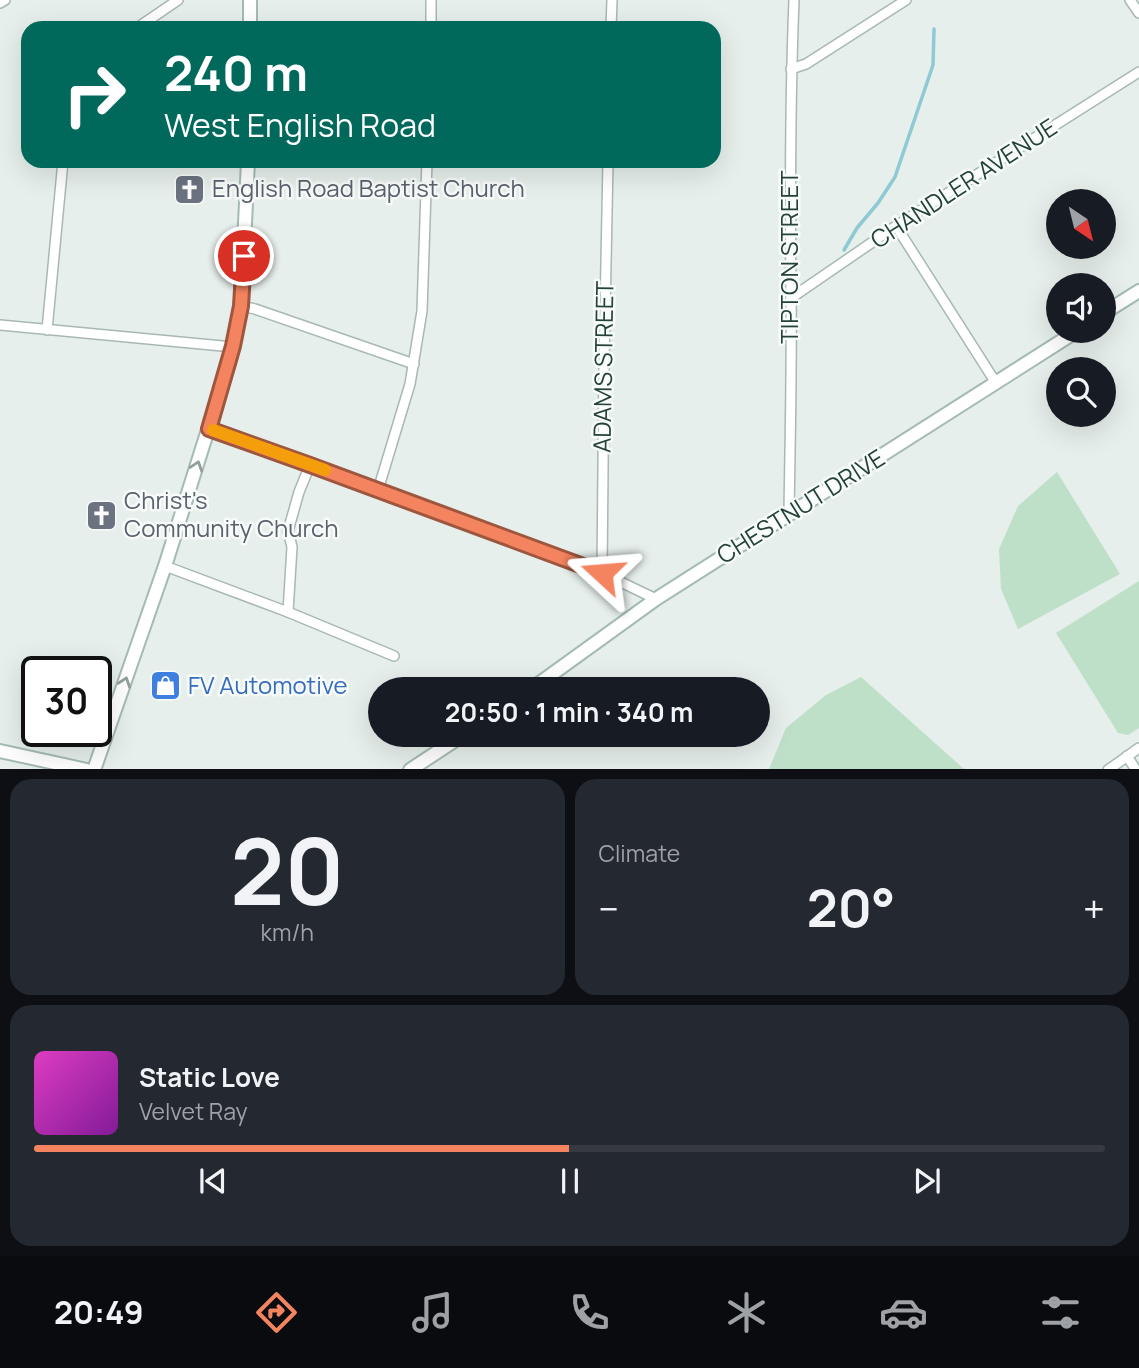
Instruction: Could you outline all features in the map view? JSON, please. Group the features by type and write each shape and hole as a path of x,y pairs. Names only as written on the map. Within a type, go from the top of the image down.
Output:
{"street":[{"path":"0,3 5,0"},
{"path":"147,21 178,0"},
{"path":"250,0 250,21"},
{"path":"431,0 431,21"},
{"path":"611,21 612,0"},
{"name":"TIPTON STREET","path":"789,515 791,69 794,0"},
{"path":"791,69 806,64 906,0"},
{"path":"1130,0 1139,13"},
{"name":"CHANDLER AVENUE","path":"791,298 896,226 1139,72"},
{"path":"47,330 62,168"},
{"path":"94,769 164,566 233,346 241,306 248,168"},
{"path":"378,490 410,384 422,312 427,168"},
{"name":"ADAMS STREET","path":"602,573 608,168"},
{"path":"896,226 996,383"},
{"path":"1116,305 1139,291"},
{"path":"241,306 414,364"},
{"path":"0,325 233,346"},
{"name":"CHESTNUT DRIVE","path":"548,677 656,599 1058,343"},
{"path":"209,429 602,573 656,599"},
{"path":"288,612 292,547 288,531 310,465"},
{"path":"164,566 288,612 394,656"},
{"path":"410,769 444,747"},
{"path":"1108,769 1139,748"},
{"path":"0,751 87,769"},
{"path":"1127,756 1136,769"}],"green space":[{"path":"1057,472 1120,574 1018,629 1001,589 999,549 1018,506"},
{"path":"1139,581 1139,728 1128,735 1118,733 1056,633"},
{"path":"861,677 964,769 769,769 786,728 826,695"}],"waterway":[{"path":"844,250 895,177 933,65 934,29"}],"slow traffic":[{"path":"213,430 325,470"}],"place":[{"name":"English Road Baptist Church","path":"189,189"},
{"name":"Christ's Community Church","path":"101,515"},
{"name":"FV Automotive","path":"165,686"}],"route":[{"path":"244,256 241,306 233,346 209,429 602,573"}]}
